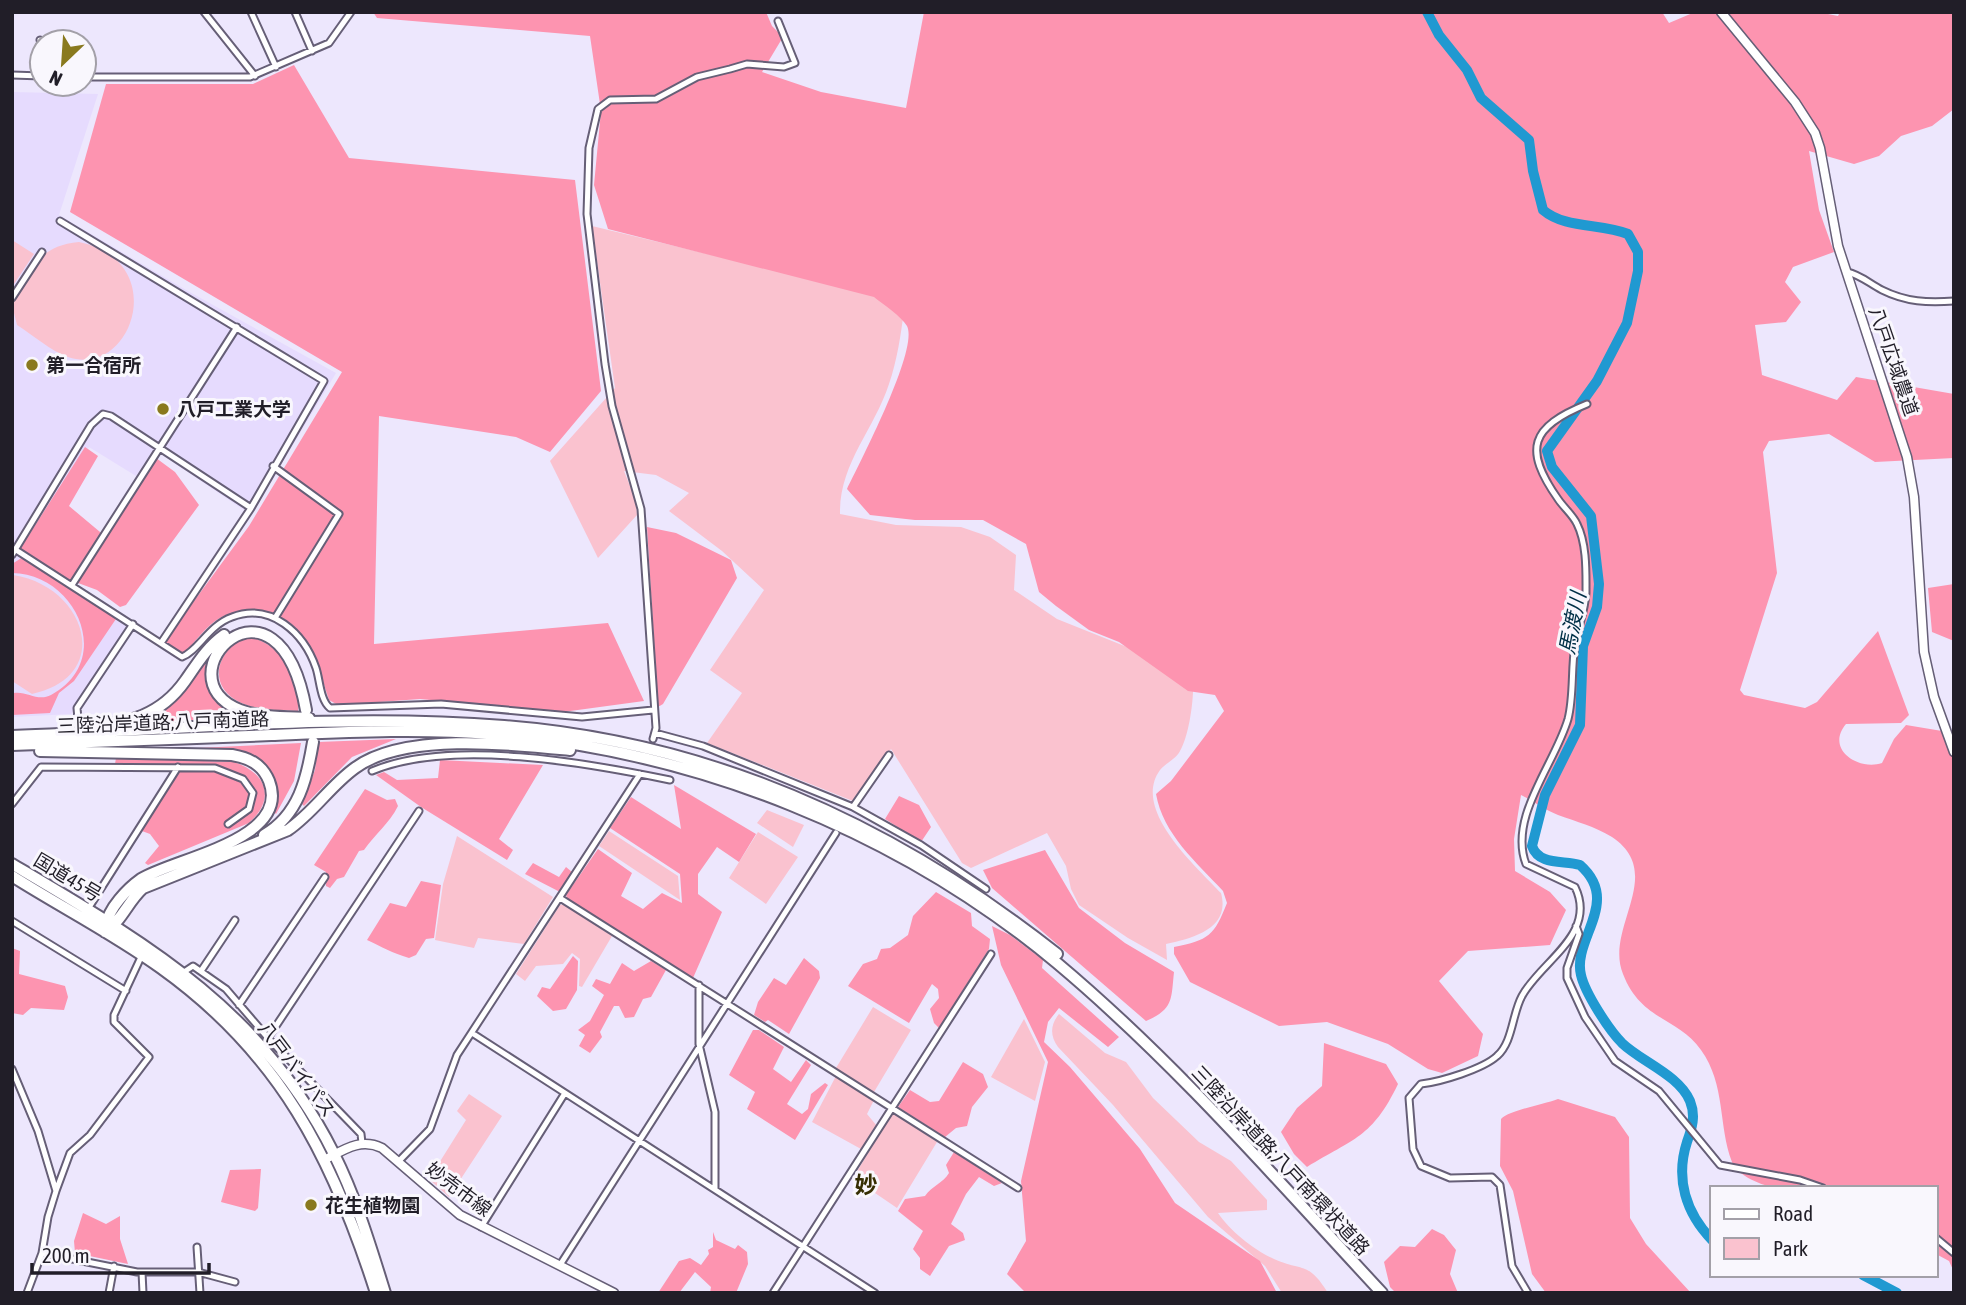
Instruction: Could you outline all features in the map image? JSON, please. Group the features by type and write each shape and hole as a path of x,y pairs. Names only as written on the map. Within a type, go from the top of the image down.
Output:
{"highway":[{"path":"12,735 114,724 145,716 174,694 221,637 241,627 253,626 274,632 292,649 304,674 309,710 293,661 279,642 265,634 252,632 238,634 220,648 212,663 213,685 224,701 241,711 279,717 415,722"},
{"name":"三陸沿岸道路;八戸南環状道路","path":"312,735 415,722 507,726 637,746 707,764 830,810 917,856 1000,910 1102,996 1382,1293"},
{"name":"三陸沿岸道路;八戸南環状道路","path":"312,735 405,731 486,734 583,745 650,759 719,778 803,809 934,878 989,912 1055,961 1154,1052"},
{"name":"三陸沿岸道路;八戸南道路","path":"12,735 312,735"},
{"path":"109,926 143,888 224,849 268,832 290,812 305,783 312,735"},
{"name":"三陸沿岸道路;八戸南道路","path":"12,748 312,735"},
{"path":"224,849 288,830 303,820 357,766 400,750 468,745 537,747 650,759"},
{"path":"12,748 232,755 251,760 267,776 271,786 270,806 259,825 224,849"},
{"name":"国道45号","path":"12,864 88,909 109,926"},
{"name":"国道45号","path":"12,876 109,926"},
{"name":"八戸バイパス","path":"109,926 142,955 184,985 239,1035 288,1095 330,1157 376,1293"},
{"name":"八戸バイパス","path":"109,926 184,972 228,1010 279,1068 362,1218 385,1293"}],"street":[{"path":"204,12 255,76"},
{"path":"251,12 276,66"},
{"path":"295,12 312,51"},
{"path":"98,77 255,76 312,51 334,38 351,12"},
{"name":"八戸広域農道","path":"1721,12 1787,92 1815,133 1824,164 1834,228 1907,457 1915,509 1924,652 1934,696 1954,752"},
{"path":"778,21 795,63 784,66 747,64 697,77 656,99 610,100 598,109 589,148 587,215 605,364 612,406 641,509 654,736 703,746 853,807 921,845 986,888"},
{"path":"60,221 324,380 251,508 161,643"},
{"path":"12,299 41,252"},
{"path":"1847,272 1868,280 1883,290 1916,302 1954,301"},
{"path":"72,585 237,327"},
{"path":"1528,1293 1512,1266 1500,1185 1492,1177 1450,1178 1421,1166 1413,1149 1409,1098 1421,1084 1448,1080 1497,1056 1509,1036 1523,994 1560,955 1576,926 1581,907 1575,887 1526,864 1522,853 1524,829 1532,801 1569,713 1575,645 1586,595 1584,550 1578,525 1550,486 1535,454 1538,438 1550,424 1563,414 1587,404"},
{"path":"251,508 111,416 100,416 91,425 14,552 72,585 184,657 213,628 234,616 253,613 275,618 304,643 317,670 324,703 330,708 441,704 582,717 653,710"},
{"path":"273,466 339,514 275,618"},
{"path":"78,719 78,708 133,624"},
{"path":"853,807 889,755"},
{"path":"373,771 393,762 422,756 563,762 670,780"},
{"path":"80,759 81,767"},
{"path":"12,804 41,767 215,768 243,779 250,785 253,793 249,810 228,824"},
{"path":"88,909 178,767"},
{"path":"398,1162 430,1129 450,1069 640,774"},
{"path":"268,1038 419,811"},
{"path":"560,1265 836,833"},
{"path":"239,1005 326,877"},
{"path":"560,898 1018,1188"},
{"path":"201,971 235,920"},
{"path":"12,921 126,991"},
{"path":"1576,926 1579,934 1567,968 1567,978 1585,1017 1615,1061 1659,1091 1720,1165 1800,1180 1817,1186"},
{"path":"773,1293 992,954"},
{"path":"27,1293 42,1253 48,1217 70,1153 90,1135 149,1057 114,1022 114,1015 142,955"},
{"path":"184,972 193,966 226,989 268,1038 361,1134 362,1143 330,1157"},
{"path":"699,985 699,1044 715,1112 715,1189"},
{"path":"472,1033 875,1293"},
{"path":"12,1069 38,1131 56,1191"},
{"path":"481,1227 565,1093"},
{"name":"妙売市線","path":"362,1143 382,1148 460,1215 614,1293"},
{"path":"1938,1240 1954,1254"},
{"path":"197,1247 200,1293"},
{"path":"42,1253 142,1272 198,1272 235,1282"},
{"path":"109,1293 114,1266"},
{"path":"142,1272 143,1293"}],"shaded area":[{"path":"373,12 766,12 772,26 783,37 762,72 821,92 906,108 924,12 1662,12 1669,23 1695,12 1818,12 1838,16 1840,12 1954,12 1954,109 1932,126 1901,136 1879,156 1854,164 1809,151 1819,210 1834,252 1793,267 1785,282 1801,302 1786,322 1755,325 1762,375 1837,400 1856,377 1954,394 1954,458 1875,462 1829,434 1769,441 1763,452 1777,573 1740,690 1744,695 1805,708 1817,702 1878,631 1909,715 1901,723 1846,724 1839,742 1847,756 1863,764 1882,763 1894,739 1906,725 1954,733 1954,1272 1949,1261 1938,1255 1938,1186 1769,1186 1751,1180 1739,1172 1732,1162 1728,1148 1718,1091 1709,1063 1692,1039 1640,1001 1623,974 1619,956 1621,938 1635,884 1634,868 1627,852 1605,833 1553,813 1521,795 1514,839 1515,871 1550,892 1566,910 1550,945 1468,951 1439,981 1483,1034 1478,1056 1442,1073 1428,1069 1388,1044 1327,1022 1279,1026 1190,982 1174,954 1174,947 1209,935 1227,903 1223,891 1173,835 1156,794 1171,781 1224,711 1215,695 1188,691 1119,642 1089,630 1039,592 1026,544 983,520 915,520 870,515 847,489 897,381 908,338 904,322 874,297 608,229 594,185 601,111 590,36 377,18"},
{"path":"294,65 349,158 575,180 601,391 550,452 516,437 379,416 374,644 608,623 644,701 563,712 420,699 338,705 329,700 311,650 297,629 274,614 256,610 238,611 220,618 183,654 164,642 249,526 342,372 70,212 106,84 253,84"},
{"name":"八戸工業大学","path":"12,92 28,92 28,98 97,98 59,215 186,290 336,373 251,515 154,449 136,476 89,447 19,556 130,625 71,714 12,717"},
{"path":"85,447 98,456 69,506 106,537 156,458 175,472 199,505 126,605 120,607 97,590 70,580 20,549"},
{"path":"647,527 676,533 731,560 737,578 663,704 658,707"},
{"path":"23,557 118,616 74,681 59,693 50,713 12,715 14,693 46,697 70,680 81,662 84,642 80,622 70,603 55,588 35,577 12,573 12,564"},
{"path":"1954,584 1954,641 1932,632 1928,588"},
{"path":"250,637 271,647 288,665 297,687 298,711 249,706 225,691 219,673 225,654 240,641"},
{"path":"209,654 215,674 216,698 232,711 248,717 249,721 146,724 145,721 173,703"},
{"path":"396,739 352,757 304,806 302,804 315,770 318,742"},
{"path":"301,743 294,781 276,814 273,811 276,789 272,773 262,762 231,751 176,749"},
{"path":"116,758 234,762 254,773 260,780 265,796 263,805 249,823 148,865 145,863 159,846 150,834 142,831 182,764 115,764"},
{"path":"440,760 543,765 499,839 513,850 507,860 421,807 376,775 384,772 397,780 438,778"},
{"path":"674,785 756,834 739,862 717,847 698,874 698,894 722,912 693,978 568,900 566,895 598,849 632,873 621,896 643,909 662,893 682,903 680,874 610,828 631,797 681,829"},
{"path":"365,789 387,800 395,799 398,806 364,850 359,851 344,877 337,879 330,888 326,886 326,872 314,865"},
{"path":"899,796 919,805 931,827 921,842 885,819"},
{"path":"1045,850 1079,908 1125,943 1174,972 1169,1002 1155,1017 1146,1021 992,888 983,870"},
{"path":"533,863 559,877 566,867 572,872 560,892 525,874"},
{"path":"421,881 441,885 434,938 426,939 416,955 409,958 367,940 390,903 406,907"},
{"path":"936,892 971,913 972,926 990,939 989,949 939,1028 934,1023 930,1009 939,998 938,989 932,984 909,1023 848,986 863,964 877,959 881,949 890,948 908,935 913,916"},
{"path":"992,926 1010,935 1043,960 1042,968 1119,1037 1108,1047 1059,1008 1048,1022 1044,1042 1070,1067 1140,1149 1175,1203 1260,1261 1277,1293 1026,1293 1007,1274 1026,1241 1021,1181 1048,1062 1001,965"},
{"path":"12,948 20,951 19,974 65,986 68,997 64,1010 31,1008 23,1015 12,1013"},
{"path":"573,956 578,961 577,990 566,1009 553,1011 537,996 542,987 550,989"},
{"path":"804,958 819,971 820,978 789,1034 768,1020 765,1022 754,1015 758,1002 774,978 786,985"},
{"path":"651,961 666,970 651,997 643,999 634,1017 625,1018 619,1006 614,1006 600,1032 602,1037 590,1053 579,1046 585,1035 578,1030 590,1021 604,995 592,986 596,979 610,984 622,963 634,971"},
{"path":"753,1030 759,1030 784,1047 773,1069 791,1082 806,1060 811,1065 787,1104 802,1114 808,1109 811,1094 825,1083 828,1085 795,1140 747,1109 755,1092 729,1075"},
{"path":"1324,1043 1386,1064 1398,1084 1389,1102 1370,1126 1350,1142 1307,1167 1294,1154 1281,1132 1297,1108 1322,1086"},
{"path":"963,1062 983,1074 988,1087 972,1107 967,1126 956,1128 945,1137 898,1107 910,1090 930,1102 939,1101"},
{"path":"1558,1099 1615,1117 1629,1137 1630,1218 1646,1244 1691,1293 1546,1293 1532,1274 1513,1191 1500,1166 1501,1119 1519,1110"},
{"path":"954,1152 1002,1183 994,1186 979,1177 966,1194 951,1224 963,1233 965,1240 949,1246 930,1276 920,1269 920,1258 913,1249 923,1231 898,1211 905,1199 925,1196 947,1176 949,1173 946,1165"},
{"path":"261,1169 258,1208 255,1211 221,1202 230,1170"},
{"path":"83,1213 106,1224 120,1216 120,1239 128,1264 75,1253 74,1241"},
{"path":"1432,1229 1444,1235 1456,1250 1450,1274 1458,1293 1396,1293 1390,1287 1384,1262 1400,1246 1415,1247"},
{"path":"713,1232 716,1240 735,1249 738,1245 747,1252 748,1264 736,1293 710,1293 711,1287 695,1272 679,1293 658,1293 679,1261 690,1258 701,1265 709,1254 708,1250 713,1247"}],"green space":[{"path":"592,226 894,299 904,310 892,375 883,401 845,479 840,514 896,525 961,527 990,537 1016,555 1014,590 1057,619 1137,651 1193,682 1192,707 1186,736 1178,754 1160,770 1153,786 1154,802 1160,820 1171,837 1221,893 1223,905 1215,923 1197,935 1166,944 1167,960 1079,905 1071,889 1066,866 1047,833 971,868 962,863 891,749 853,801 707,743 742,693 710,670 764,590 722,551 669,511 689,493 656,475 624,471 636,501 637,515 598,558 550,461 615,388"},
{"path":"12,240 34,254 12,287"},
{"path":"79,242 108,253 126,271 133,293 132,315 124,335 110,351 91,359 68,357 55,351 17,325 12,305 31,271 44,255 65,244"},
{"path":"13,575 38,583 58,596 73,613 81,632 82,651 74,669 58,684 32,694 12,681"},
{"path":"767,810 804,825 793,847 757,823"},
{"path":"609,831 678,876 680,900 599,846"},
{"path":"758,832 798,857 766,904 729,878"},
{"path":"457,836 553,897 524,944 478,938 474,948 435,940 443,884"},
{"path":"564,904 612,936 582,987 579,986 580,959 572,953 563,964 536,966 525,981 516,974 560,905"},
{"path":"873,1007 911,1030 874,1092 836,1068"},
{"path":"1059,1014 1105,1053 1126,1062 1153,1098 1199,1142 1231,1161 1267,1200 1267,1210 1218,1213 1229,1227 1258,1251 1310,1272 1328,1293 1282,1293 1265,1266 1208,1217 1113,1105 1058,1047 1052,1030"},
{"path":"1024,1019 1045,1062 1035,1101 991,1077"},
{"path":"836,1076 874,1100 867,1114 877,1126 861,1149 812,1122"},
{"path":"469,1094 502,1116 449,1197 429,1179 466,1120 457,1111"},
{"path":"893,1112 937,1142 897,1208 853,1178"}],"waterway":[{"name":"馬渡川","path":"1427,12 1439,35 1467,70 1481,98 1529,140 1533,171 1543,210 1572,223 1628,234 1638,252 1638,271 1627,323 1597,381 1547,451 1552,467 1591,516 1599,584 1597,607 1583,646 1580,725 1545,795 1532,846 1540,857 1580,865 1592,879 1597,893 1596,907 1580,961 1583,983 1598,1011 1622,1043 1678,1084 1690,1101 1693,1122 1684,1156 1683,1182 1685,1195 1695,1218 1710,1238"},
{"name":"馬渡川","path":"1867,1277 1897,1293"}],"place":[{"name":"第一合宿所","path":"32,365"},
{"name":"八戸工業大学","path":"163,409"},
{"name":"花生植物園","path":"311,1205"}],"district":[{"name":"妙","path":"866,1185"}]}
